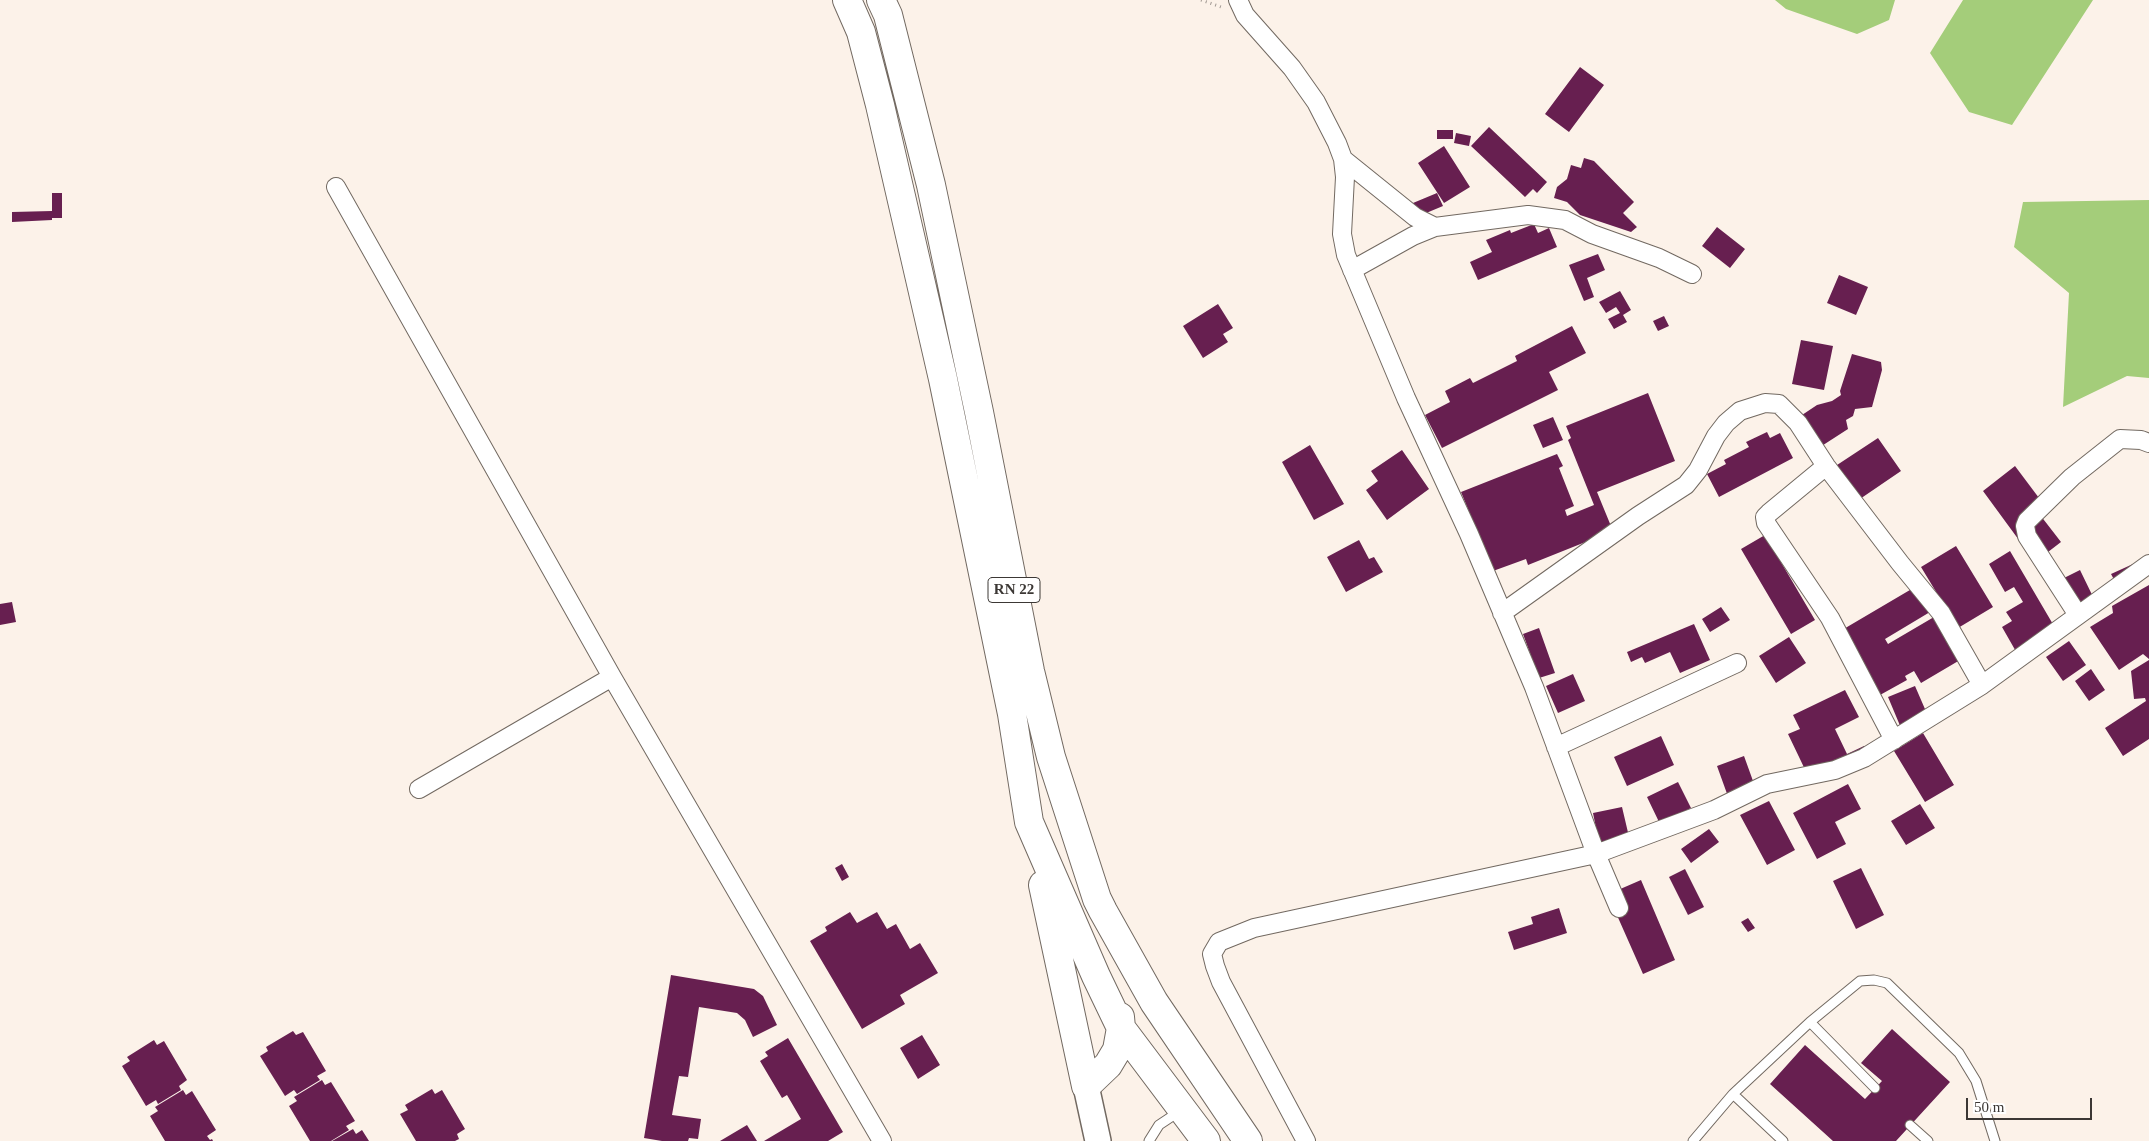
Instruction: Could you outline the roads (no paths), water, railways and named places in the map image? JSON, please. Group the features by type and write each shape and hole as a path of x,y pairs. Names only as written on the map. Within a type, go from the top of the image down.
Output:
{"highway":[{"name":"RN 22","path":"847,0 861,32 880,105 943,379 1012,714 1029,822 1096,976 1121,1028 1206,1141"},
{"name":"RN 22","path":"881,0 888,14 931,185 979,412 1030,671 1051,757 1097,899 1154,1002 1248,1141"},
{"path":"1029,822 1086,1086"},
{"path":"1086,1086 1108,1066 1117,1050 1121,1028 1116,980 1116,934"}],"main road":[{"path":"1086,1086 1098,1141"}],"street":[{"path":"1238,0 1246,15 1292,68 1316,102 1337,143 1345,177 1342,234 1346,255 1406,398 1534,687 1596,854 1619,908"},
{"path":"1342,159 1415,217 1435,227"},
{"path":"336,187 612,677 882,1141"},
{"path":"1352,270 1413,236 1435,227 1497,217 1528,215 1565,220 1592,234 1658,258 1692,274"},
{"path":"1502,613 1638,516 1686,485 1698,470 1716,436 1726,423 1740,411 1765,403 1779,404 1798,423 1826,466 1941,613 1982,685"},
{"path":"2078,615 2024,531 2027,521 2072,477 2120,439 2141,440 2149,443"},
{"path":"1826,466 1769,513 1765,517 1766,522 1830,618 1894,740"},
{"path":"1306,1141 1221,982 1212,954 1219,942 1254,928 1596,854 1714,810 1768,784 1835,770 1864,758 1982,685 2149,564"},
{"path":"1556,747 1737,663"},
{"path":"419,789 612,677"}],"lane":[{"path":"1693,1141 1733,1094 1810,1022 1860,981 1874,980 1887,983 1959,1054 1976,1081 1995,1141"},
{"path":"1810,1022 1875,1088"},
{"path":"1733,1094 1783,1141"},
{"path":"1149,1141 1159,1125 1182,1110"},
{"path":"1910,1125 1928,1141"}]}
